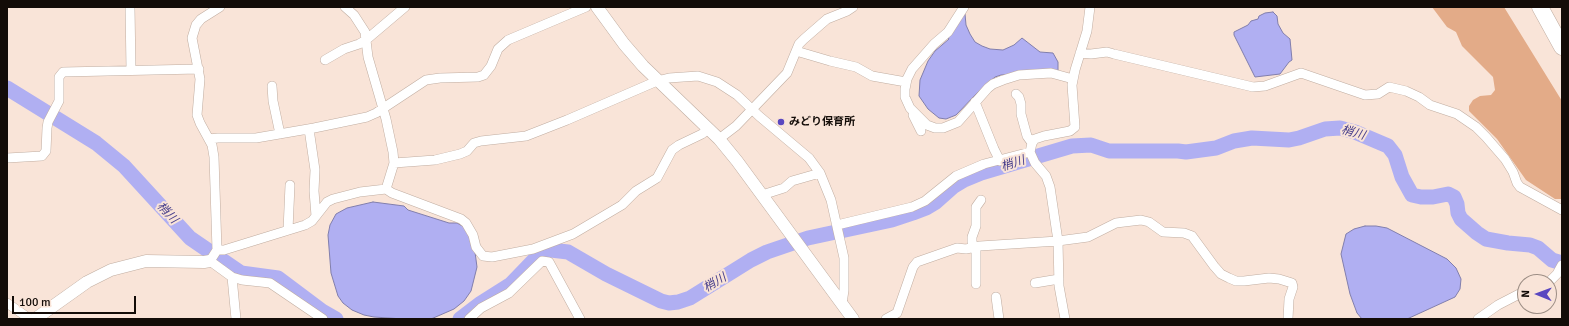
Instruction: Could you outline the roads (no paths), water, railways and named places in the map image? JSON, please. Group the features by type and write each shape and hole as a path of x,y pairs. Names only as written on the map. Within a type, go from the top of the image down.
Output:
{"highway":[{"path":"1540,7 1562,47"}],"street":[{"path":"130,7 131,70"},
{"path":"346,7 363,27 368,57 383,108 393,152 394,163 390,181 386,190"},
{"path":"325,60 366,40 405,7"},
{"path":"209,139 256,138 367,117 426,80 478,77 484,75 491,66 498,49 508,40 586,7"},
{"path":"597,7 624,44 657,81 719,139 737,161 842,304 850,318"},
{"path":"719,139 736,126 766,93 787,73 796,51 804,39 827,19 853,7"},
{"path":"921,131 905,97 906,82 912,69 934,44 948,32 964,7"},
{"path":"838,229 912,207 925,201 936,193 950,179 956,176 984,164 1000,161 1031,148 1039,137 1070,131 1075,127 1072,85 1087,31 1090,7"},
{"path":"43,317 87,282 111,270 146,261 204,262 211,260 217,250 214,157 212,145 197,115 200,86 199,69 193,44 193,32 201,19 217,8"},
{"path":"796,51 856,67 872,76 906,82"},
{"path":"1080,53 1091,54 1106,52 1253,87 1265,86 1300,73 1365,95 1378,94 1389,87 1406,91 1419,97 1430,105 1457,114 1476,127 1505,159 1520,187 1562,210"},
{"path":"7,158 42,156 46,151 46,128 49,119 59,101 59,77 64,72 199,69"},
{"path":"910,108 927,125 935,128 943,128 958,122 993,84 1019,75 1051,73 1073,79"},
{"path":"394,163 435,160 460,154 467,151 474,143 481,141 526,136 657,81 669,78 705,77 725,86 809,158 820,173 831,200 844,258 844,290 842,304"},
{"path":"272,86 273,101 280,134"},
{"path":"1016,94 1019,97 1021,104 1021,114 1035,163 1046,176 1050,187 1058,241 1059,279 1062,309 1065,319"},
{"path":"976,102 1000,161"},
{"path":"309,129 315,170 314,191 316,216"},
{"path":"217,250 224,250 304,225 316,216 333,198 360,192 386,190 466,223 473,235 476,247 483,256 492,257 534,249 573,234 622,205 636,190 657,178 672,150 702,134 708,129"},
{"path":"762,195 784,188 792,181 820,173"},
{"path":"288,230 290,185"},
{"path":"976,284 976,252 972,237 976,226 976,207 981,200"},
{"path":"886,319 897,313 913,267 917,262 957,248 1058,241 1088,237 1116,223 1134,220 1150,222 1163,232 1188,233 1192,236 1214,266 1228,278 1244,281 1270,278 1292,283 1294,286 1289,299 1288,319"},
{"path":"211,260 232,277 252,283 270,284 323,319"},
{"path":"469,319 481,308 509,293 542,261 549,262 580,319"},
{"path":"1557,274 1562,265"},
{"path":"232,277 236,319"},
{"path":"1035,283 1059,279"},
{"path":"1478,319 1498,305 1517,295"},
{"path":"996,297 999,319"},
{"path":"7,303 30,319"}],"water":[{"path":"1273,12 1277,16 1278,24 1283,33 1290,39 1292,60 1280,74 1255,77 1234,35 1234,32 1248,25 1251,21 1258,19 1259,16 1265,13"},
{"path":"964,13 966,25 975,42 990,49 1003,50 1014,45 1022,38 1040,52 1053,53 1058,62 1058,71 1001,75 995,77 956,115 946,119 939,118 928,109 919,96 920,80 928,61 935,51 949,39 947,36"},
{"path":"373,202 404,206 408,210 449,223 457,223 466,228 475,252 477,267 471,291 464,301 454,309 431,319 374,317 352,310 343,303 338,296 331,273 328,235 330,225 336,214 347,208"},
{"path":"1365,226 1387,228 1447,259 1456,268 1461,279 1460,289 1455,297 1407,319 1362,319 1357,313 1350,294 1341,254 1346,234 1354,229"}],"waterway":[{"name":"梢川","path":"7,88 96,143 124,166 190,238 241,273 278,278 322,311 336,319"},
{"name":"梢川","path":"460,319 481,303 511,284 537,257 551,250 568,252 606,274 661,301 669,303 678,302 690,298 751,260 767,252 808,238 892,220 913,213 936,202 954,186 964,180 981,173 1072,146 1091,145 1109,151 1186,152 1216,148 1234,141 1252,138 1289,140 1325,129 1340,128 1355,132 1388,146 1395,155 1402,177 1412,195 1433,197 1448,194 1454,197 1461,219 1486,239 1530,245 1538,248 1552,260 1562,263"}],"place":[{"name":"みどり保育所","path":"781,122"}]}
